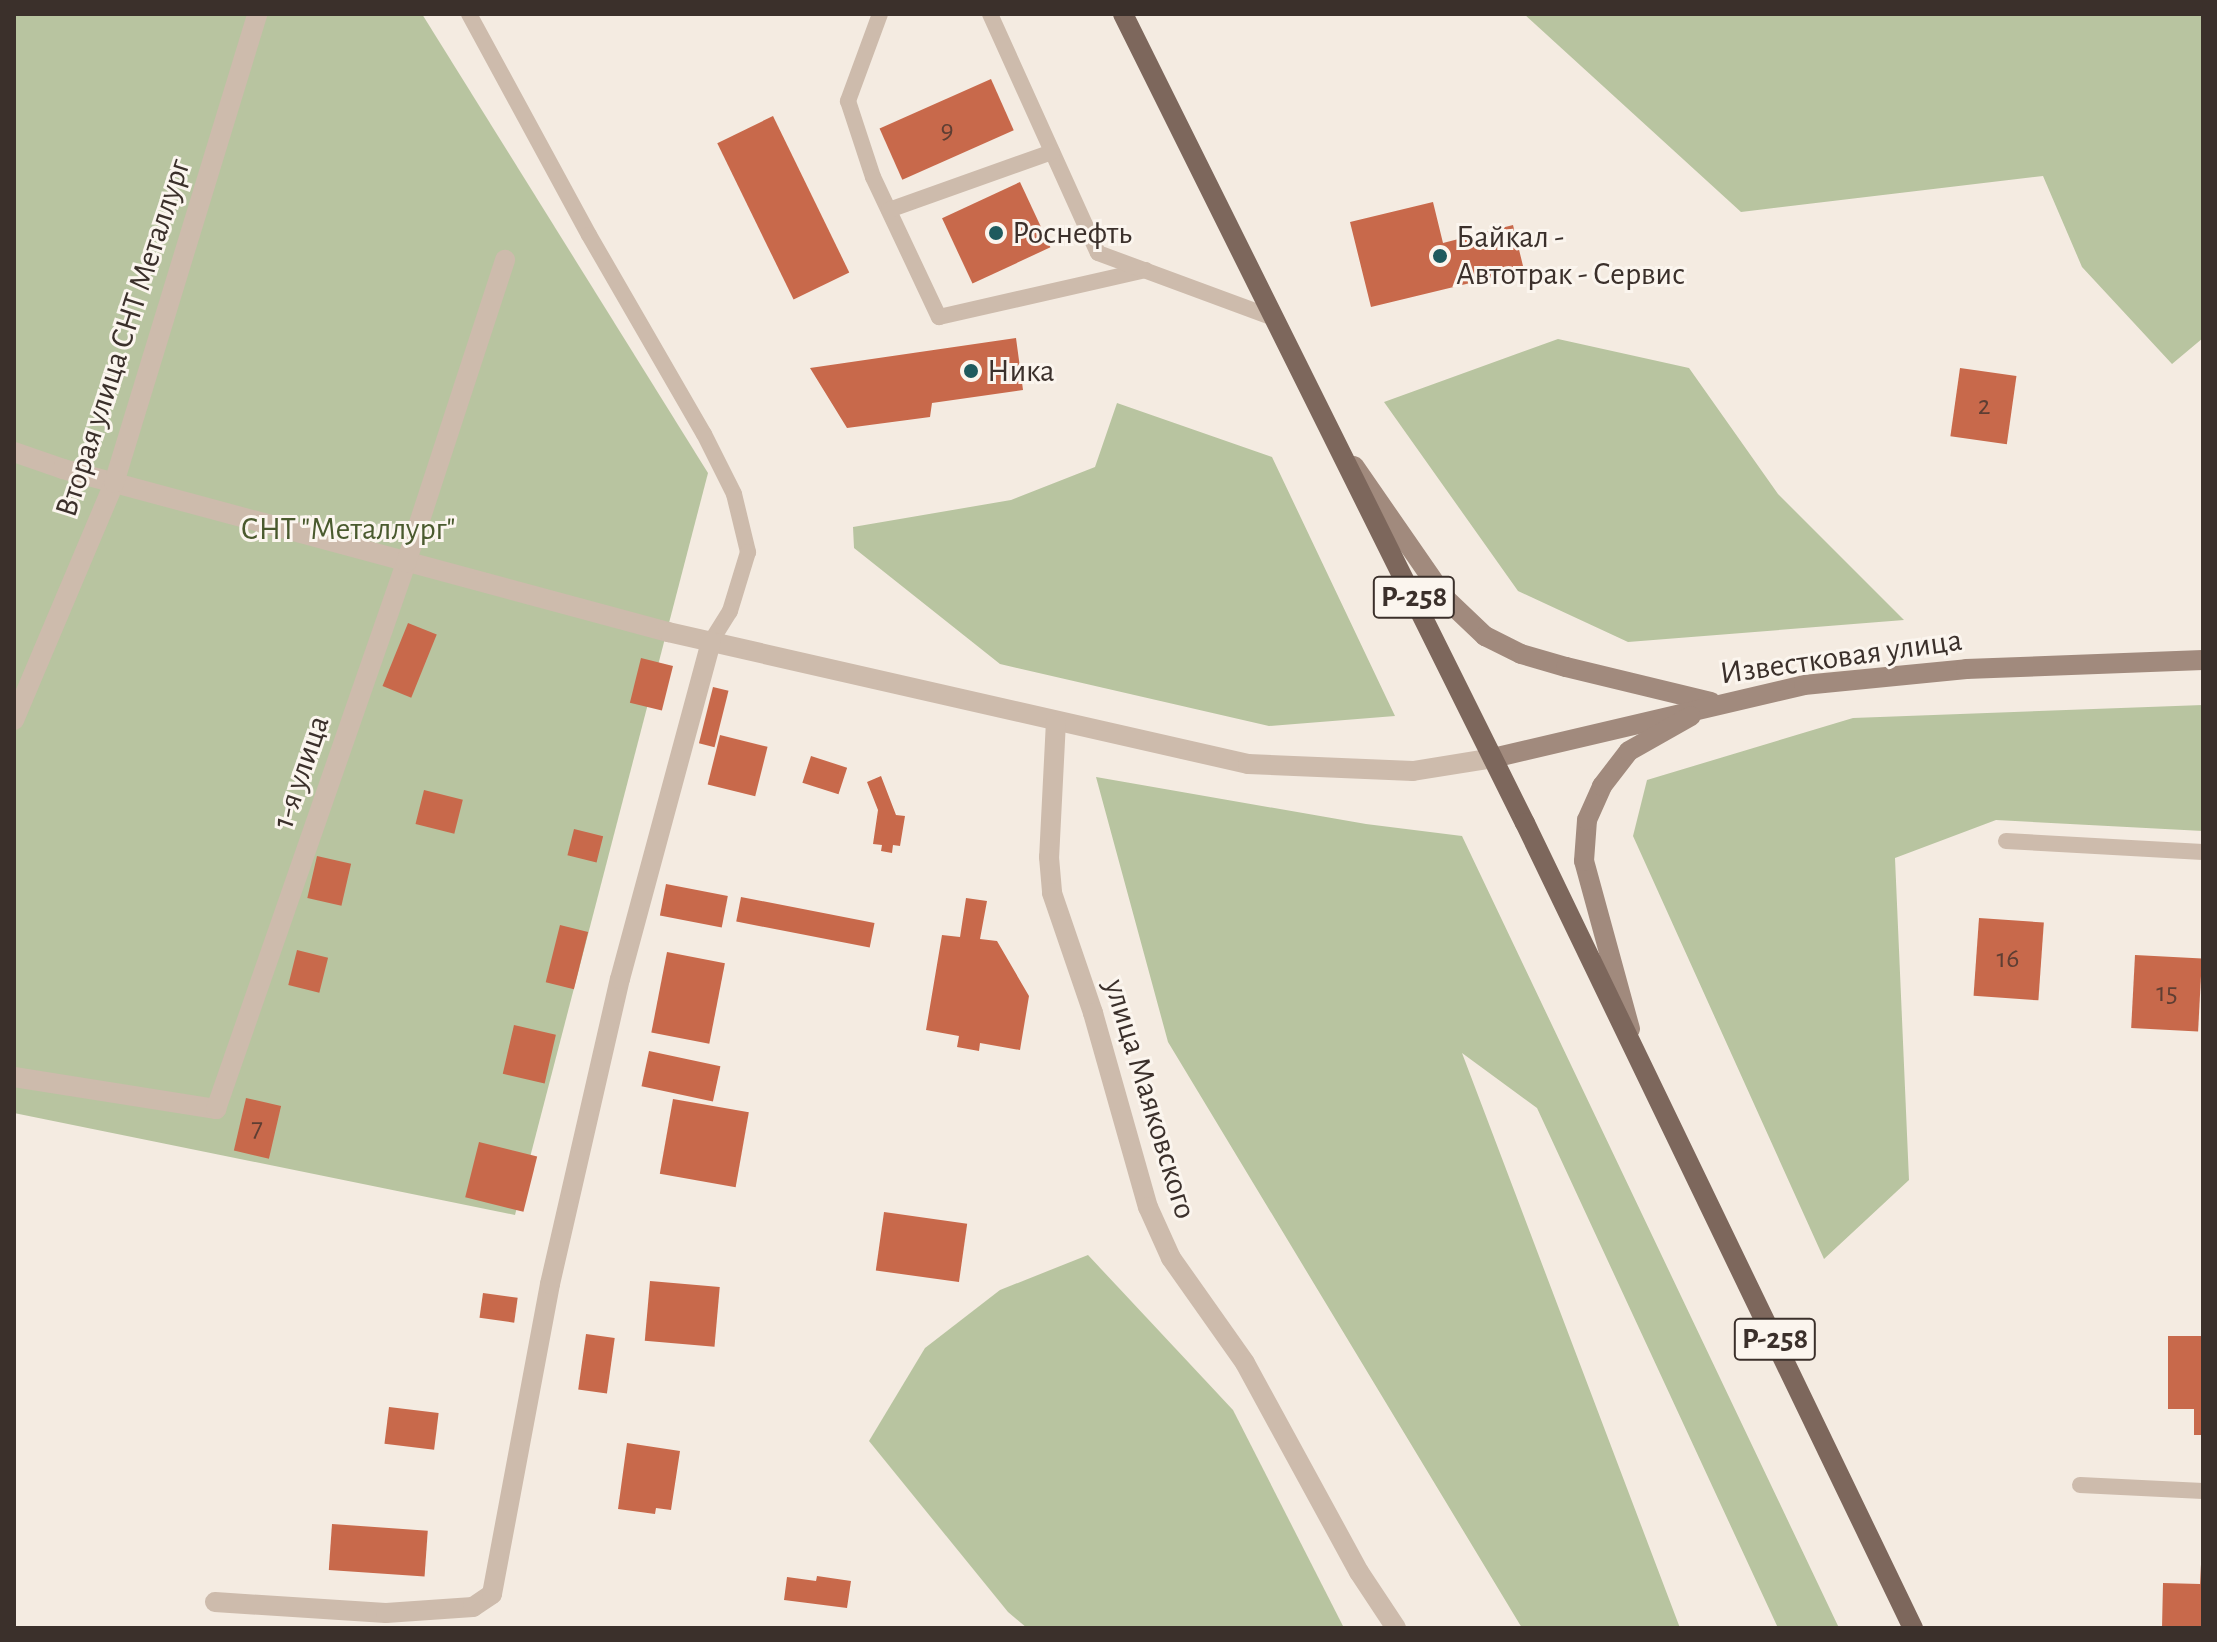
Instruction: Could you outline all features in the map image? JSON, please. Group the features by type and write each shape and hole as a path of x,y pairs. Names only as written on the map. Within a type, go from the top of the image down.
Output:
{"main road":[{"name":"Р-258","path":"1123,14 1637,1050 1913,1628"},
{"path":"1334,437 1446,599 1485,636 1521,654 1715,703"},
{"name":"Известковая улица","path":"1493,758 1715,703 1804,685 1966,669 2203,660"},
{"path":"1637,1050 1584,861 1587,820 1602,786 1629,751 1715,703"}],"street":[{"name":"Вторая улица СНТ Металлург","path":"14,720 114,483 257,14"},
{"name":"1-я улица","path":"14,1077 216,1109 406,563 505,260"},
{"path":"14,452 114,483 406,563 711,642 1248,764 1413,771 1493,758"},
{"path":"215,1602 385,1621 473,1607 492,1594 550,1284 620,979 711,642"},
{"name":"улица Маяковского","path":"1056,721 1049,857 1052,893 1093,1013 1148,1207 1171,1258 1245,1363 1359,1572 1396,1628"}],"lane":[{"path":"469,14 589,235 704,434 734,494 748,552 730,611 711,642"},
{"path":"880,14 848,101 873,177 939,317 1146,270"},
{"path":"990,14 1098,253 1274,318"},
{"path":"889,210 1052,152"},
{"path":"2006,841 2203,852"},
{"path":"2080,1485 2203,1491"}],"green space":[{"name":"СНТ \"Металлург\"","path":"14,14 422,14 708,473 515,1215 14,1113"},
{"path":"1524,14 2203,14 2203,338 2172,364 2082,267 2043,176 1741,212"},
{"path":"1558,339 1689,368 1778,494 1904,620 1628,642 1518,591 1384,402"},
{"path":"1117,403 1272,457 1395,716 1269,726 1000,664 854,548 853,527 1011,500 1095,467"},
{"path":"2203,705 2203,831 1996,820 1895,858 1909,1180 1824,1259 1633,836 1647,780 1853,718"},
{"path":"1096,777 1366,824 1462,836 1839,1628 1778,1628 1537,1108 1462,1053 1680,1628 1522,1628 1168,1042"},
{"path":"1088,1255 1233,1410 1344,1628 1027,1628 1008,1612 869,1441 925,1348 1000,1290"}],"building":[{"path":"991,79 1014,130 902,180 880,129"},
{"path":"773,116 849,272 794,300 717,143"},
{"name":"Роснефть","path":"1020,182 1050,247 972,284 942,218"},
{"name":"Байкал - Автотрак - Сервис","path":"1433,202 1443,243 1513,225 1524,270 1371,307 1350,222"},
{"path":"1016,338 1023,390 932,403 930,417 847,428 810,368"},
{"path":"1960,368 2016,376 2007,444 1950,436"},
{"path":"408,623 437,635 411,698 383,686"},
{"path":"641,658 673,666 662,711 630,703"},
{"path":"713,687 729,691 714,747 699,743"},
{"path":"720,735 768,747 755,796 708,784"},
{"path":"811,756 847,768 838,794 802,783"},
{"path":"881,776 896,815 905,816 900,846 893,845 892,853 881,851 882,845 873,844 878,810 867,782"},
{"path":"424,790 463,800 454,834 416,824"},
{"path":"574,829 603,836 597,862 567,855"},
{"path":"317,856 351,864 341,906 307,898"},
{"path":"666,884 728,896 722,927 660,915"},
{"path":"741,897 875,923 870,947 736,922"},
{"path":"966,898 987,901 980,939 997,941 1029,996 1020,1050 980,1043 979,1051 957,1047 959,1036 926,1030 942,935 960,937"},
{"path":"1979,918 2044,923 2038,1000 1974,996"},
{"path":"560,925 588,932 574,989 546,982"},
{"path":"297,950 328,958 319,993 288,985"},
{"path":"667,952 725,963 709,1044 651,1032"},
{"path":"2135,955 2202,959 2198,1031 2131,1028"},
{"path":"514,1025 556,1035 545,1083 503,1074"},
{"path":"649,1051 720,1066 713,1101 642,1086"},
{"path":"246,1098 281,1106 269,1159 234,1151"},
{"path":"673,1099 749,1112 736,1187 660,1174"},
{"path":"479,1142 537,1157 523,1212 465,1197"},
{"path":"884,1212 967,1224 959,1282 876,1270"},
{"path":"650,1281 720,1287 715,1347 645,1341"},
{"path":"483,1293 518,1298 514,1323 480,1318"},
{"path":"586,1334 615,1338 607,1393 578,1389"},
{"path":"2168,1336 2203,1336 2203,1435 2194,1435 2194,1409 2168,1409"},
{"path":"389,1407 439,1413 434,1450 384,1444"},
{"path":"627,1443 680,1451 671,1510 656,1508 655,1514 618,1509"},
{"path":"332,1524 428,1531 425,1577 329,1570"},
{"path":"2200,1564 2203,1628 2162,1628 2163,1583 2200,1584"},
{"path":"817,1576 851,1581 847,1608 784,1600 787,1577 816,1581"}],"place":[{"name":"Роснефть","path":"996,233"},
{"name":"Байкал - Автотрак - Сервис","path":"1440,256"},
{"name":"Ника","path":"971,371"}]}
